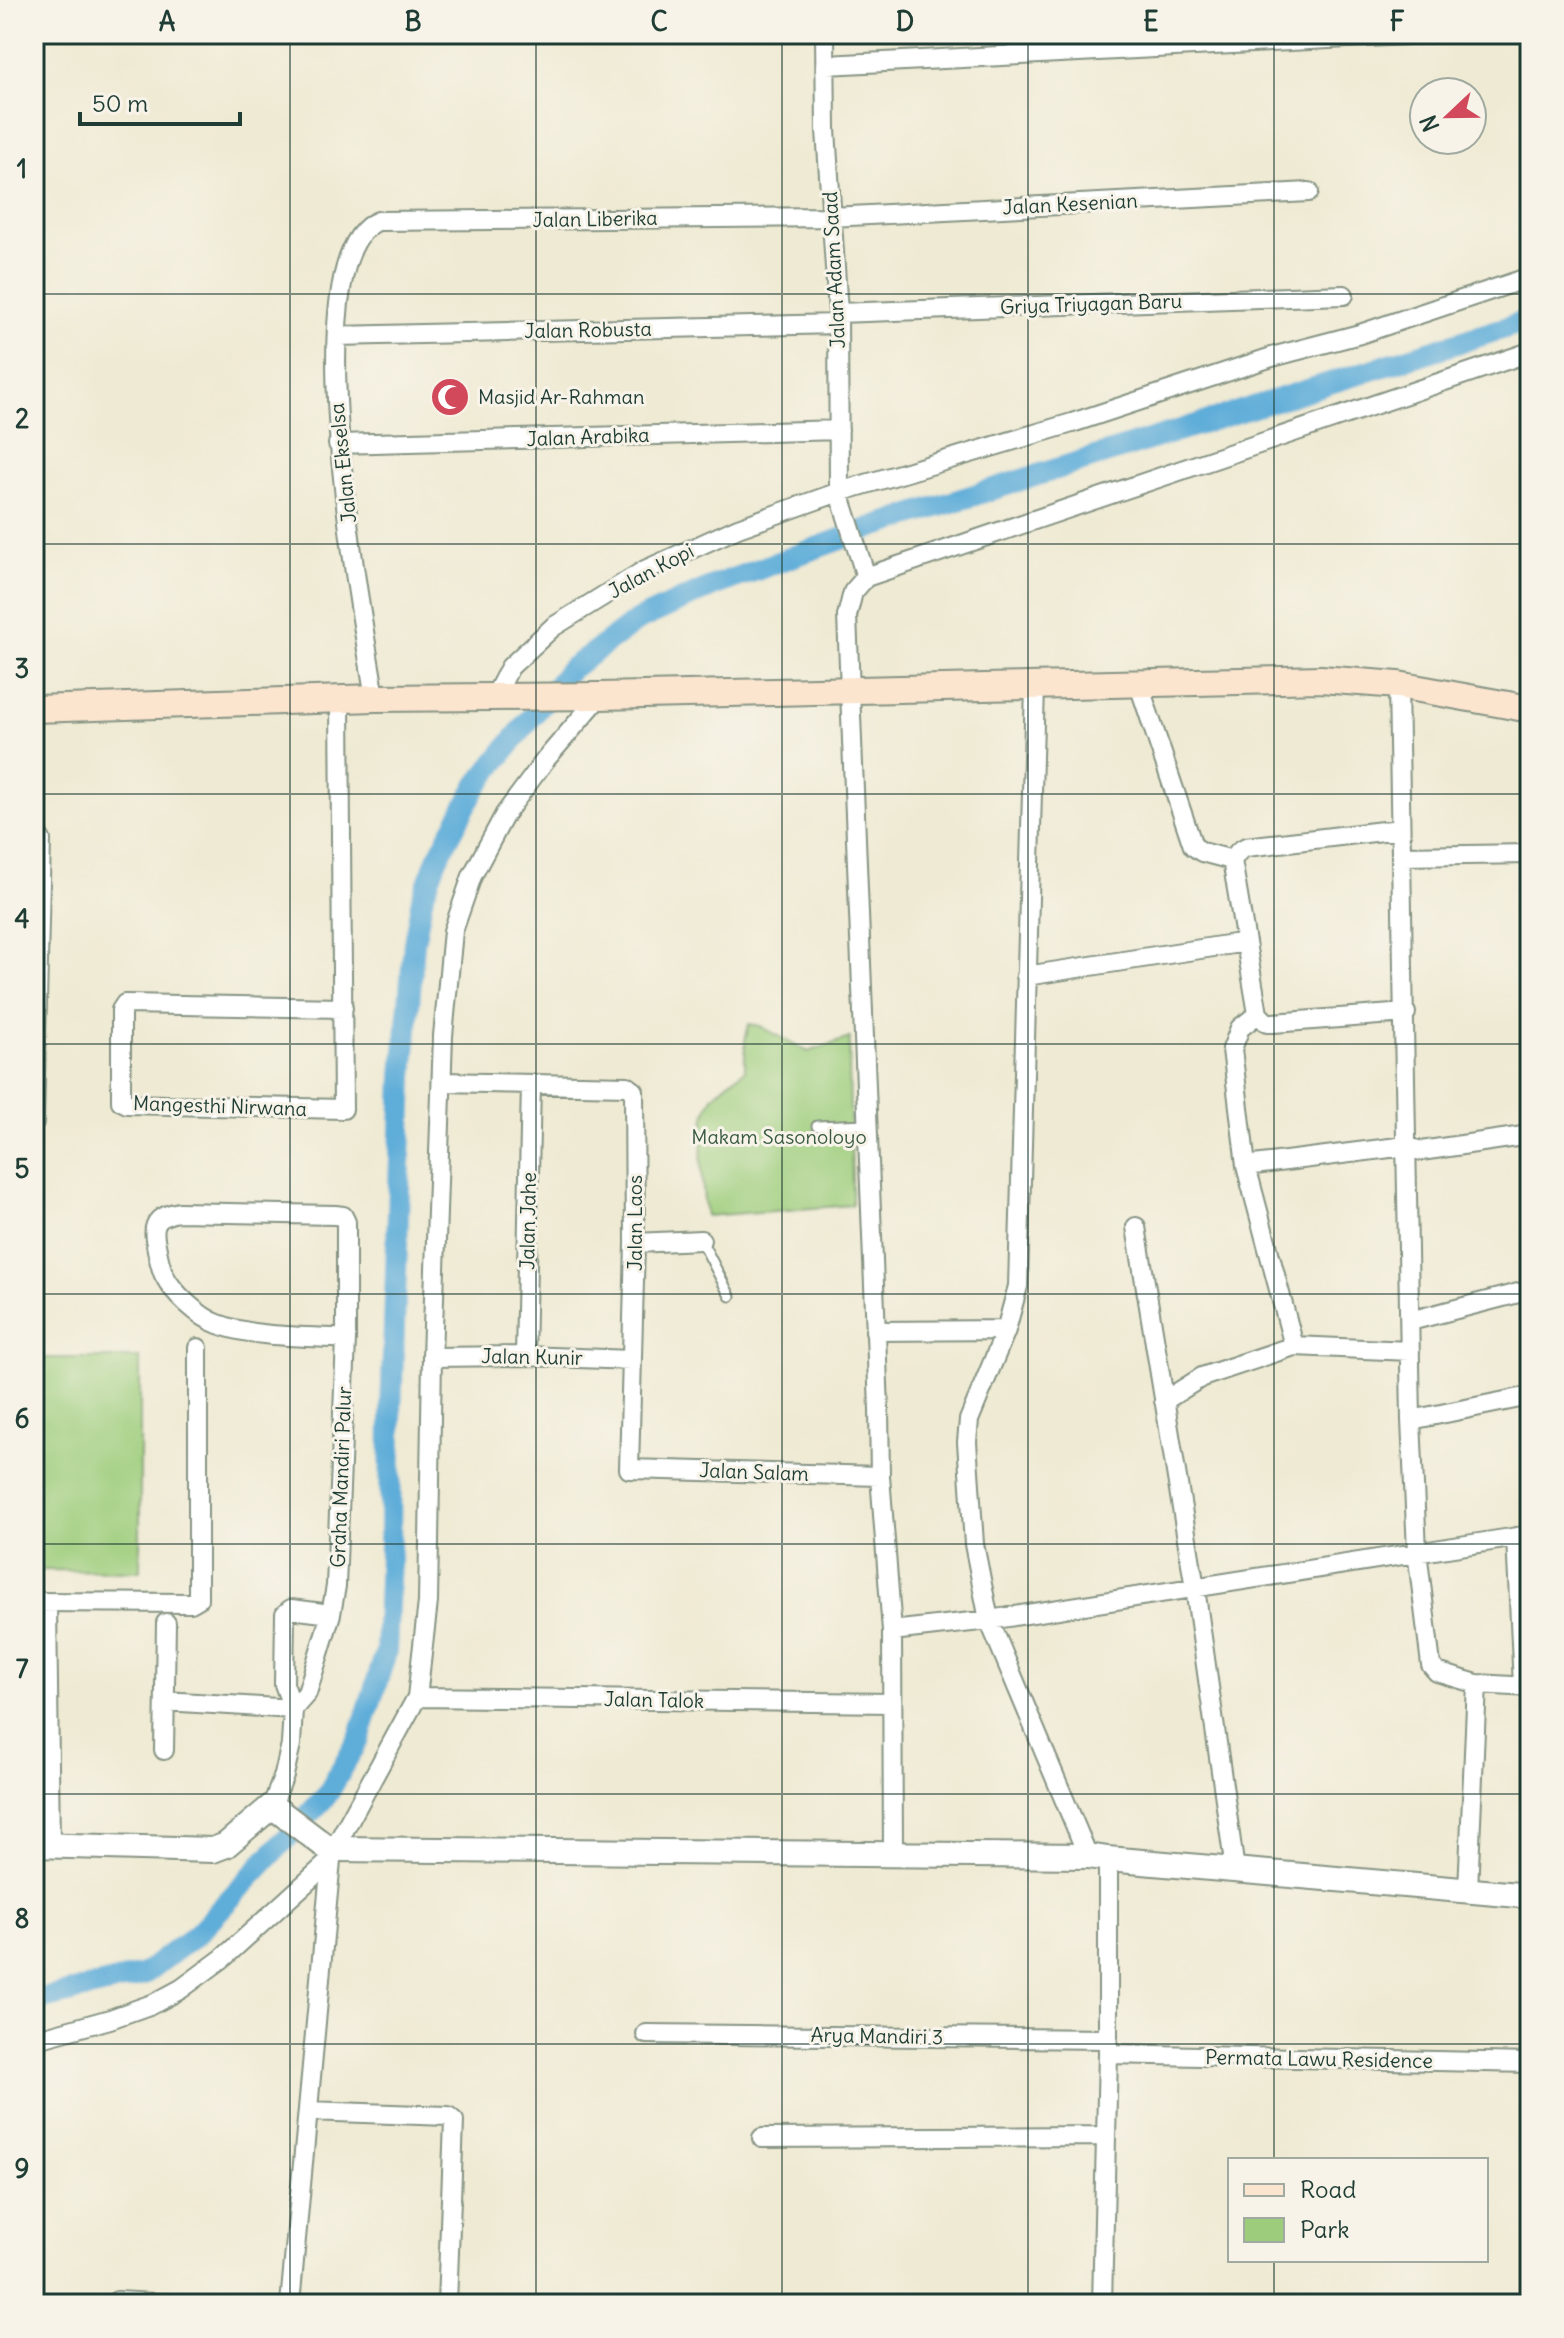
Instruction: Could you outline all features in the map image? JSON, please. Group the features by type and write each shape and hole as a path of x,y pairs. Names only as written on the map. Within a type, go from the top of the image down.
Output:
{"main road":[{"path":"34,709 375,698 1321,679 1398,685 1530,709"}],"street":[{"name":"Jalan Adam Saad","path":"825,34 838,318 840,499 865,572"},
{"path":"826,65 1427,34"},
{"name":"Jalan Kesenian","path":"831,217 1309,192"},
{"name":"Jalan Liberika","path":"363,230 378,221 831,217"},
{"name":"Jalan Ekselsa","path":"363,230 342,279 335,384 338,444 375,698"},
{"name":"Jalan Kopi","path":"498,696 500,681 510,667 553,627 645,570 738,528 840,499 1272,357 1360,334 1530,277"},
{"name":"Griya Triyagan Baru","path":"838,318 1344,295"},
{"name":"Jalan Robusta","path":"337,336 838,318"},
{"path":"893,1852 892,1631 880,1476 849,688 847,616 853,592 865,572 1530,352"},
{"name":"Jalan Arabika","path":"338,444 839,430"},
{"path":"1138,682 1193,846 1202,852 1232,860"},
{"path":"892,1631 989,1620 1417,1551 1523,1536 1526,1687 1477,1684 1437,1672 1431,1665 1417,1551 1411,1420 1398,685"},
{"path":"1035,687 1018,1286 1006,1330 969,1420 967,1442 974,1544 989,1620 1098,1858 1108,2046 1102,2304"},
{"path":"34,2040 155,2003 181,1989 223,1958 330,1852 417,1697 428,1602 432,1357 443,1036 453,931 472,876 505,814 591,696"},
{"name":"Mangesthi Nirwana","path":"340,699 343,1008 343,1109 127,1104 121,1101 121,1010 125,1004 343,1008"},
{"path":"34,829 41,840 34,1123"},
{"path":"1400,829 1246,847 1232,860 1258,1014 1267,1023 1406,1013"},
{"path":"1402,856 1530,854"},
{"path":"1026,976 1246,942"},
{"path":"1258,1014 1240,1028 1232,1049 1246,1166 1294,1346"},
{"path":"443,1082 531,1085"},
{"name":"Jalan Laos","path":"531,1085 630,1088 635,1096 629,1469"},
{"name":"Jalan Jahe","path":"525,1356 531,1085"},
{"path":"1246,1166 1406,1146 1421,1151 1530,1135"},
{"name":"Graha Mandiri Palur","path":"293,1709 307,1693 331,1614 336,1586 346,1339 346,1222 343,1216 179,1212 160,1217 155,1223 154,1235 164,1274 188,1304 216,1324 247,1331 346,1339"},
{"path":"1136,1227 1195,1588 1235,1870"},
{"path":"635,1243 701,1240"},
{"path":"1410,1321 1530,1291"},
{"path":"875,1331 1006,1330"},
{"path":"1164,1401 1202,1377 1294,1346 1410,1351"},
{"path":"198,1348 198,1599 191,1603 40,1602 42,1845 213,1850 226,1845 276,1809 330,1852 893,1852 1098,1858 1530,1896"},
{"name":"Jalan Kunir","path":"432,1357 632,1360"},
{"path":"1411,1420 1530,1396"},
{"name":"Jalan Salam","path":"629,1469 880,1476"},
{"name":"Graha Mandiri Palur","path":"276,1809 290,1750 293,1709 284,1684 285,1614 291,1609 331,1614"},
{"path":"164,1750 166,1623"},
{"path":"1468,1890 1477,1684"},
{"name":"Jalan Talok","path":"417,1697 891,1703"},
{"path":"165,1701 293,1709"},
{"path":"290,2304 330,1852"},
{"name":"Arya Mandiri 3","path":"646,2034 1108,2046"},
{"name":"Permata Lawu Residence","path":"1108,2046 1530,2063"},
{"path":"308,2111 448,2116 454,2121 447,2304"},
{"path":"762,2138 1106,2136"},
{"path":"117,2301 173,2304"}],"lane":[{"path":"817,1126 866,1124"},
{"path":"701,1240 730,1296"}],"green space":[{"name":"Makam Sasonoloyo","path":"749,1024 760,1026 808,1052 850,1038 852,1205 706,1216 702,1156 704,1123 715,1095 745,1070 745,1041"},
{"path":"34,1358 140,1358 140,1571 34,1570"}],"waterway":[{"path":"34,2001 143,1975 197,1934 327,1795 359,1739 386,1652 403,1076 414,943 422,899 437,859 476,787 569,670 638,620 713,586 876,526 1530,320"}],"place":[{"name":"Masjid Ar-Rahman","path":"450,397"}]}
